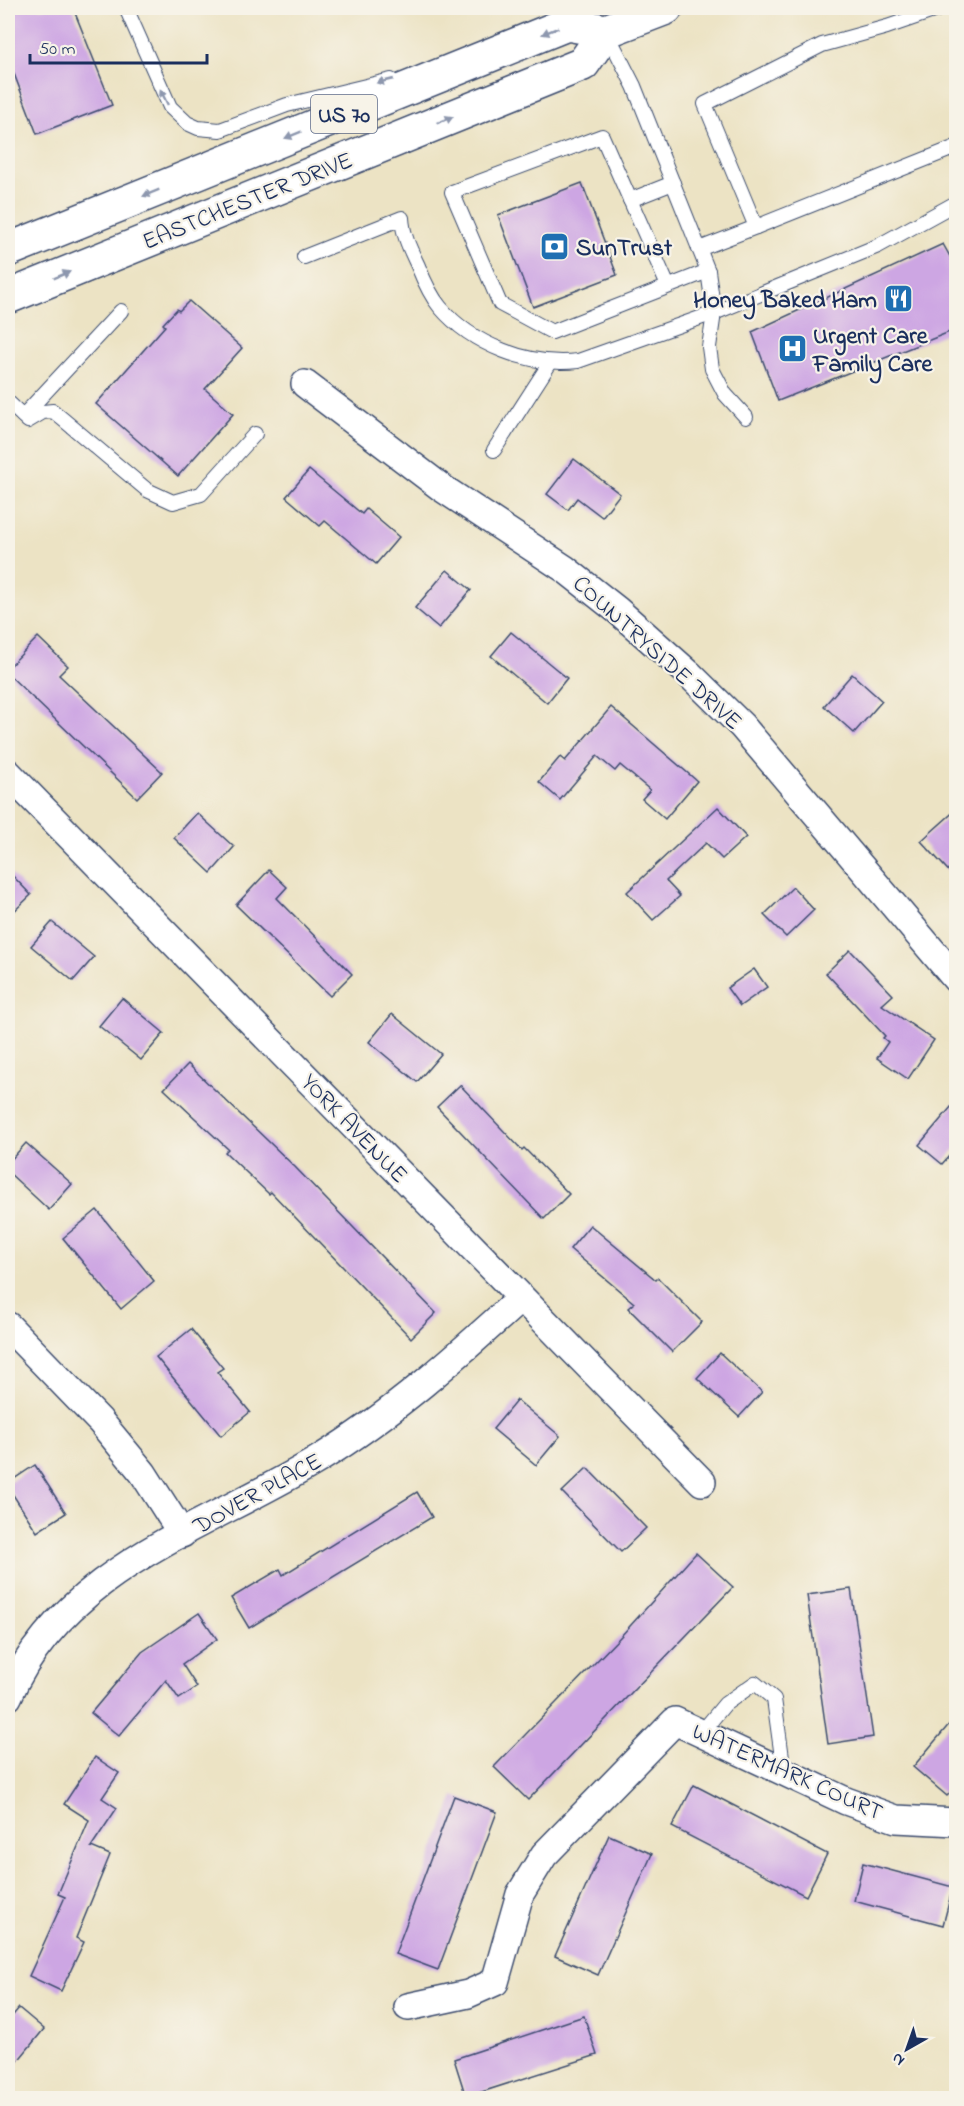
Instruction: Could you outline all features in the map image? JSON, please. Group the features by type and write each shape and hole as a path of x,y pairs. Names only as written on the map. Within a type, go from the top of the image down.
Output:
{"main road":[{"path":"600,20 666,8"},
{"name":"EASTCHESTER DRIVE","path":"8,250 567,24 600,20 583,64 8,297"}],"street":[{"name":"COUNTRYSIDE DRIVE","path":"305,384 442,488 564,569 617,610 688,673 742,726 957,979"},
{"name":"YORK AVENUE","path":"8,773 702,1482"},
{"name":"DOVER PLACE","path":"8,1697 18,1674 51,1627 86,1593 117,1570 317,1460 388,1414 444,1369 521,1298"},
{"path":"8,1326 100,1421 143,1473 182,1534"},
{"name":"WATERMARK COURT","path":"408,2007 468,1994 495,1982 520,1894 544,1855 675,1721 846,1802 896,1819 957,1822"}],"lane":[{"path":"126,8 170,108 187,123 209,130 231,127 287,105 483,58"},
{"path":"756,227 705,104 822,45 887,27 942,8"},
{"path":"600,20 634,86 708,271 714,313 709,347 712,369 725,394 746,417"},
{"path":"668,286 602,136 452,192 500,304 552,332 708,271"},
{"path":"699,249 957,147"},
{"path":"630,200 673,183"},
{"path":"304,257 402,218 408,244 429,291 451,319 467,332 514,355 550,363 578,361 714,313 878,246 957,203"},
{"path":"23,416 121,311"},
{"path":"494,450 550,363"},
{"path":"8,402 28,421 43,412 53,411 147,490 173,502 201,494 255,434"},
{"path":"701,1733 725,1704 755,1683 774,1699 784,1772"}],"building":[{"path":"8,8 73,8 112,105 37,134 8,58"},
{"path":"582,183 617,275 533,307 498,215"},
{"path":"943,244 957,269 957,329 778,401 752,332"},
{"path":"189,301 242,348 205,389 233,414 178,476 96,404 165,326 163,324 177,309 179,311"},
{"path":"574,459 620,494 602,517 577,498 568,510 547,494"},
{"path":"309,470 362,514 366,509 399,537 376,564 325,521 320,526 286,497"},
{"path":"447,570 471,590 439,628 415,608"},
{"path":"511,632 567,678 547,703 491,656"},
{"path":"38,637 68,666 59,675 162,772 137,798 8,674 8,668"},
{"path":"852,674 882,701 854,733 824,706"},
{"path":"611,707 697,781 665,819 642,799 650,790 620,765 615,771 597,756 560,800 539,782 560,757 565,761"},
{"path":"718,807 746,837 722,859 706,843 666,881 680,896 653,920 627,892"},
{"path":"957,809 957,880 921,841"},
{"path":"197,813 234,847 211,873 174,838"},
{"path":"269,870 287,887 277,898 352,974 330,996 236,905"},
{"path":"8,871 31,895 8,917"},
{"path":"793,887 814,910 786,937 764,915"},
{"path":"52,922 94,957 73,981 31,946"},
{"path":"850,950 893,995 882,1005 934,1040 908,1079 877,1058 888,1042 883,1038 885,1036 826,973"},
{"path":"754,969 767,987 740,1006 727,988"},
{"path":"122,998 164,1033 141,1060 99,1026"},
{"path":"392,1014 441,1054 417,1082 369,1042"},
{"path":"188,1064 295,1167 436,1313 411,1338 271,1192 269,1194 225,1152 228,1149 164,1089"},
{"path":"460,1085 522,1150 524,1148 569,1194 544,1219 437,1107"},
{"path":"957,1100 957,1147 942,1164 919,1145"},
{"path":"26,1143 72,1184 49,1210 8,1172 8,1163"},
{"path":"97,1210 154,1281 121,1309 63,1238"},
{"path":"590,1225 656,1280 658,1278 702,1322 672,1352 628,1308 634,1303 570,1249"},
{"path":"191,1329 223,1368 217,1372 250,1412 221,1436 156,1357"},
{"path":"720,1353 762,1392 739,1417 697,1378"},
{"path":"517,1400 560,1436 536,1465 493,1429"},
{"path":"35,1465 66,1513 37,1532 8,1487 8,1483"},
{"path":"587,1468 646,1528 621,1552 562,1492"},
{"path":"417,1492 432,1517 249,1628 231,1598 280,1569 283,1575"},
{"path":"696,1553 733,1587 528,1800 494,1767 621,1636"},
{"path":"851,1589 873,1737 828,1744 807,1595"},
{"path":"199,1613 217,1639 182,1664 197,1687 179,1699 166,1680 119,1736 91,1713 142,1652"},
{"path":"957,1715 957,1785 947,1796 913,1767"},
{"path":"95,1757 119,1773 102,1798 117,1808 91,1847 110,1855 76,1938 84,1942 61,1991 29,1976 65,1897 58,1894 89,1820 64,1804"},
{"path":"694,1785 827,1854 806,1896 672,1827"},
{"path":"454,1796 497,1812 438,1970 395,1954"},
{"path":"609,1835 652,1854 598,1975 555,1956"},
{"path":"863,1863 953,1887 943,1925 854,1901"},
{"path":"19,2008 44,2029 8,2073 8,2021"},
{"path":"584,2016 597,2055 466,2097 454,2059"}],"place":[{"name":"SunTrust","path":"555,247"},
{"name":"Honey Baked Ham","path":"898,299"},
{"name":"Urgent Care Family Care","path":"792,349"}]}
